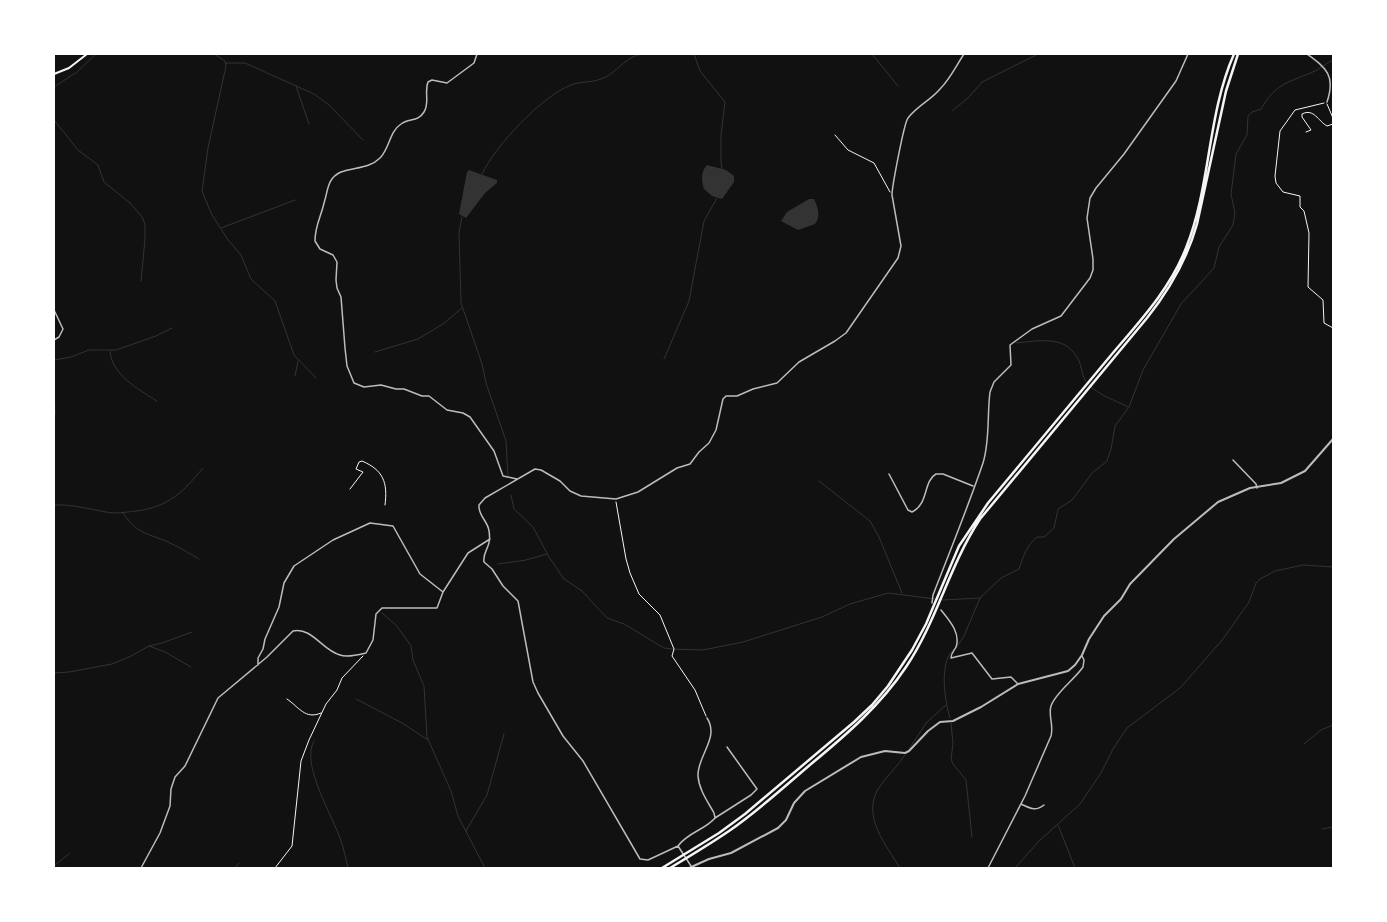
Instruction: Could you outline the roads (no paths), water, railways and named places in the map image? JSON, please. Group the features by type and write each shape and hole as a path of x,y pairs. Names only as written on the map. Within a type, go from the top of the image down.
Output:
{"highway":[{"path":"662,868 719,833 766,798 864,713 902,667 926,624 959,546 972,524 1141,320 1174,272 1186,249 1194,222 1222,91 1234,54"},
{"path":"670,868 739,824 844,736 876,706 906,667 935,613 962,549 980,519 1147,318 1171,286 1182,268 1197,224 1226,91 1238,54"}],"main road":[{"path":"54,74 69,68 87,54"}],"street":[{"path":"477,54 474,63 447,83 432,80 428,82 425,94 426,107 424,112 415,120 401,124 390,138 382,156 379,159 366,167 340,173 332,178 328,184 324,204 316,226 315,241 317,245 333,255 337,262 337,288 341,297 344,348 354,383 364,387 381,384 396,389 404,389 422,396 429,396 447,410 463,413 470,417 483,432 494,451 503,476 518,479"},
{"path":"727,747 757,789 711,822 691,833 679,847 648,860 640,859 583,761 552,720 533,682 518,601 503,586 493,570 484,562 484,555 489,548 490,539 489,530 480,515 479,505 485,498 515,482 535,469 560,481 570,491 581,496 616,499 638,492 677,468 690,464 699,452 709,443 716,430 722,399 726,396 738,396 777,383 799,362 835,341 849,330 898,258 901,246 892,195 905,123 916,109 941,89 964,54"},
{"path":"932,603 966,511 985,452 990,392 994,382 1011,365 1010,345 1032,329 1061,316 1090,278 1093,270 1093,258 1087,218 1090,198 1096,188 1124,154 1176,81 1188,54"},
{"path":"1307,54 1328,72 1330,80 1327,102"},
{"path":"54,310 63,329 59,337 54,340"},
{"path":"679,847 690,866 709,859 731,854 778,828 786,820 794,803 805,791 861,757 885,751 905,753 909,751 928,731 937,724 953,721 981,707 1018,684 1068,671 1075,665 1082,655 1089,639 1104,616 1121,599 1130,584 1174,539 1218,502 1241,492 1281,483 1306,471 1333,438"},
{"path":"1233,460 1256,484 1257,488"},
{"path":"889,474 908,510 912,512 919,508 923,503 932,478 936,474 943,474 973,486"},
{"path":"258,665 258,658 263,649 265,639 280,607 284,583 294,566 333,540 370,523 393,526 420,574 443,592"},
{"path":"141,868 160,832 170,806 171,790 175,777 185,766 218,698 258,665 287,636 297,630 308,632 323,646 340,655 366,653 373,640 376,614 382,608 435,609 439,605 443,592 468,553 490,539"},
{"path":"941,610 952,625 957,637 957,644 951,654 951,658 972,653 992,679 1011,677 1018,684"},
{"path":"988,868 1021,804 1051,736 1054,727 1050,712 1052,703 1083,667 1084,660 1082,655"},
{"path":"707,718 712,735 699,768 698,777 700,786 715,818"},
{"path":"1021,804 1034,810 1038,810 1044,805"}],"waterway":[{"path":"54,87 77,72 96,54"},
{"path":"214,54 225,61 226,66 208,148 202,191 211,213 228,240 241,255 251,279 275,301 294,355 316,378"},
{"path":"482,174 488,163 508,136 520,123 547,100 559,91 571,85 605,77 627,60 642,54"},
{"path":"694,54 700,71 725,102 721,135 722,170"},
{"path":"872,54 898,86"},
{"path":"952,111 968,98 982,82 1038,54"},
{"path":"956,648 964,636 980,598 1001,578 1019,569 1026,552 1034,540 1037,537 1044,537 1054,528 1058,509 1072,500 1092,473 1107,461 1111,449 1115,426 1129,407 1143,370 1181,304 1214,268 1219,247 1233,225 1235,213 1231,194 1236,154 1247,135 1248,116 1252,112 1261,109 1272,93 1284,84 1315,71 1333,60"},
{"path":"226,63 245,63 314,94 329,105 363,140"},
{"path":"296,86 309,124"},
{"path":"54,120 78,150 98,165 104,182 130,203 142,217 145,224 145,239 141,281"},
{"path":"664,359 689,301 704,221 717,198"},
{"path":"221,228 295,200"},
{"path":"462,217 459,232 461,303 506,441 508,476"},
{"path":"375,352 418,339 443,324 462,308"},
{"path":"54,360 71,357 89,350 116,350 156,336 172,328"},
{"path":"1016,343 1034,341 1052,341 1060,343 1074,352 1079,361 1083,376 1092,388 1128,407"},
{"path":"110,351 115,367 121,374 134,386 157,401"},
{"path":"295,376 298,361"},
{"path":"54,385 55,414"},
{"path":"54,505 73,506 113,513 148,509 158,506 174,497 182,491 203,468"},
{"path":"819,481 870,521 879,537 902,593"},
{"path":"511,495 514,509 533,527 549,557 564,579 582,591 607,618 624,624 664,648 703,650 743,642 822,617 850,604 888,593 943,600 980,598"},
{"path":"123,513 139,530 164,540 199,559"},
{"path":"498,564 526,560 547,554"},
{"path":"1015,868 1039,841 1080,804 1101,773 1113,749 1127,728 1180,688 1223,639 1249,602 1256,583 1260,579 1275,571 1303,565 1333,567"},
{"path":"382,613 396,625 411,646 413,660 424,686 427,737 451,791 458,816 485,868"},
{"path":"54,673 69,672 112,664 149,646 192,632"},
{"path":"149,646 165,652 191,667"},
{"path":"950,718 946,703 944,674 948,657 952,651"},
{"path":"356,699 402,723 428,740"},
{"path":"909,749 927,722 946,705"},
{"path":"951,723 953,744 951,759 953,764 966,780 972,837"},
{"path":"1304,744 1321,730 1333,725"},
{"path":"466,831 487,795 504,734"},
{"path":"314,741 311,751 311,763 314,776 337,830 348,868"},
{"path":"900,868 878,830 874,820 873,810 874,799 878,789 905,755"},
{"path":"1058,825 1075,868"},
{"path":"1322,829 1333,827"},
{"path":"54,866 70,853"},
{"path":"235,868 239,863"}]}
